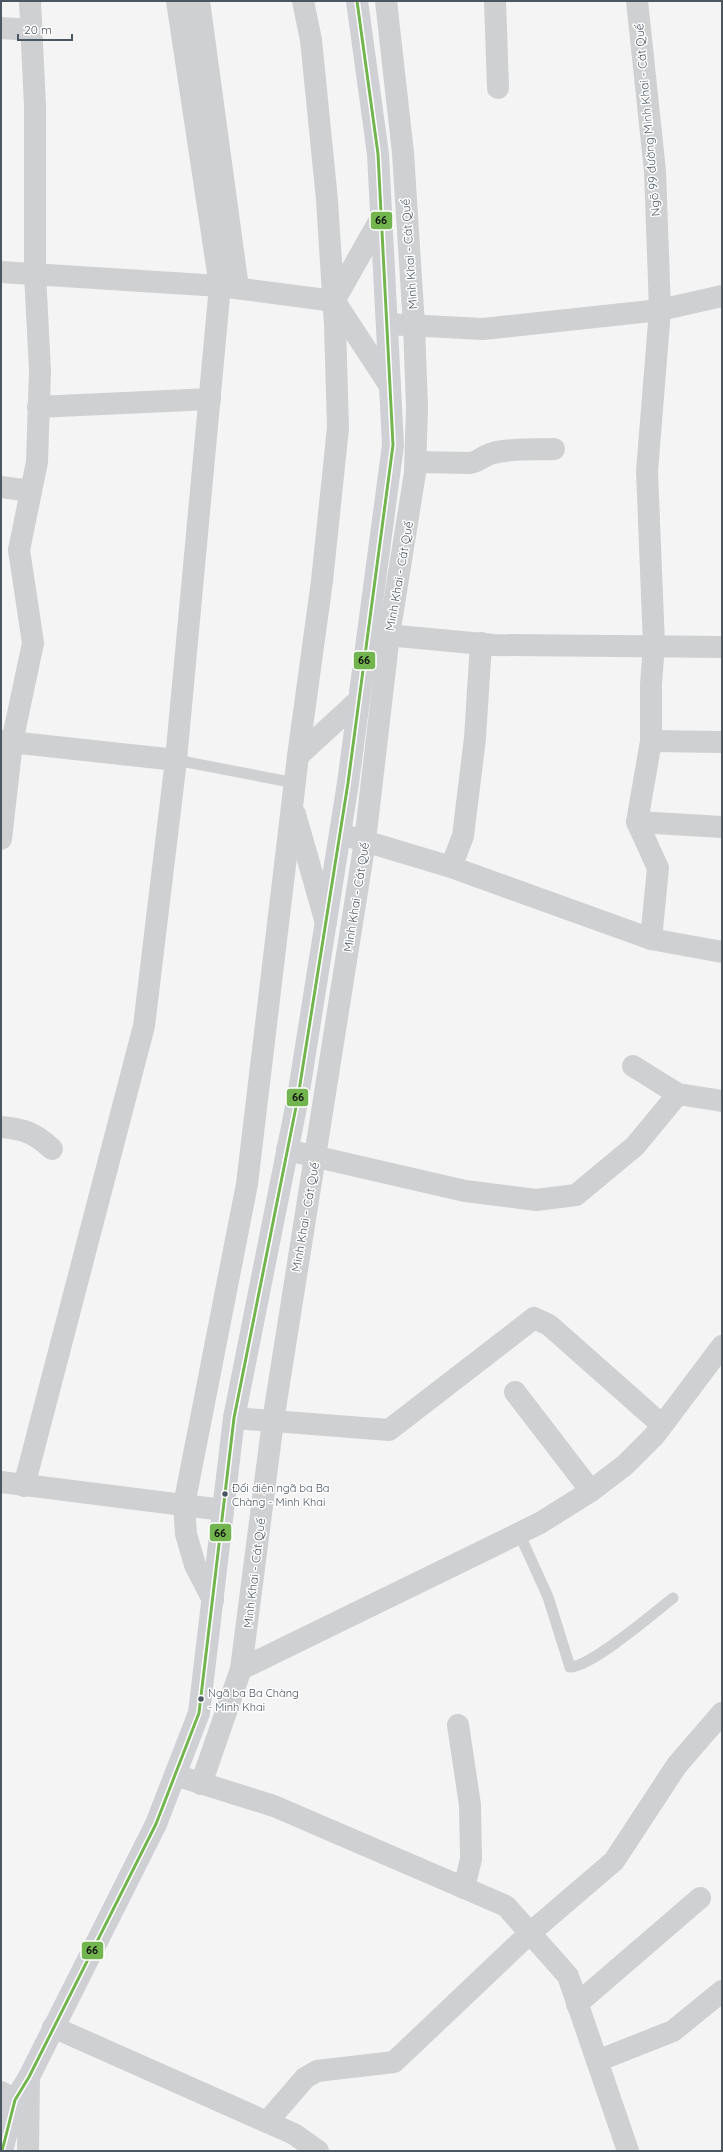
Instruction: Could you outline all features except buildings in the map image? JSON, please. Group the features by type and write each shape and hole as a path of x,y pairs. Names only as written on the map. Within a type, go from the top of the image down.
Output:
{"main road":[{"path":"2,2151 8,2096 29,2077 156,1824 199,1713 234,1418 298,1097 340,834 359,700 379,634 393,445 378,154 357,1"}],"street":[{"path":"1,839 7,742 34,643 19,550 37,462 40,371 35,274 35,106 30,1"},
{"path":"177,1 229,287"},
{"path":"24,1486 144,1026 176,760 210,399 229,287 200,1"},
{"path":"213,1600 195,1566 186,1534 184,1505 247,1184 298,756 322,582 338,428 334,301 327,200 314,70 304,1"},
{"name":"Minh Khai - Cát Quế","path":"201,1784 241,1669 273,1421 364,841 379,634 412,501 416,462 414,325 402,153 386,1"},
{"path":"495,1 498,88"},
{"name":"Ngõ 99 đường Minh Khai - Cát Quế","path":"637,1 655,172 660,310 647,471 654,645 651,684 651,742 638,822"},
{"path":"1,28 32,30"},
{"path":"334,301 381,218"},
{"path":"1,272 229,287 334,301 390,386"},
{"path":"387,324 483,329 660,310 722,296"},
{"path":"38,407 210,399"},
{"path":"416,462 470,463 477,462 491,453 506,450 554,449"},
{"path":"1,487 31,491"},
{"path":"379,634 481,643 722,647"},
{"path":"450,867 463,836 475,738 481,643"},
{"path":"298,756 359,700"},
{"path":"7,742 176,760"},
{"path":"651,742 722,742"},
{"path":"294,793 326,923"},
{"path":"651,940 658,868 638,822 722,827"},
{"path":"340,834 450,867 651,940 722,952"},
{"path":"633,1066 678,1094 722,1101"},
{"path":"287,1150 465,1191 536,1200 576,1195 635,1146 678,1094"},
{"path":"1,1127 20,1129 38,1136 52,1149"},
{"path":"234,1418 389,1430 534,1318 549,1325 662,1425"},
{"path":"241,1669 540,1523 591,1491 625,1465 662,1425 722,1346"},
{"path":"515,1392 591,1491"},
{"path":"1,1482 223,1510"},
{"path":"267,2122 305,2078 317,2071 394,2062 530,1933 614,1861 676,1765 722,1713"},
{"path":"458,1724 470,1805 471,1859 464,1888"},
{"path":"175,1776 274,1806 506,1906 568,1976 628,2151"},
{"path":"577,2004 624,1966 700,1898"},
{"path":"597,2061 673,2031 722,1991"},
{"path":"53,2027 294,2134 318,2151"},
{"path":"28,2151 29,2077"}],"lane":[{"path":"176,760 294,793"},
{"path":"519,1533 548,1597 570,1667 578,1667 610,1646 673,1598"}],"transit line":[{"name":"66","path":"2,2151 15,2100 29,2077 156,1824 199,1713 234,1418 298,1097 348,783 393,445 378,154 357,1"}],"place":[{"name":"Đối diện ngã ba Ba Chàng - Minh Khai","path":"225,1494"},
{"name":"Ngã ba Ba Chàng - Minh Khai","path":"201,1699"}]}
